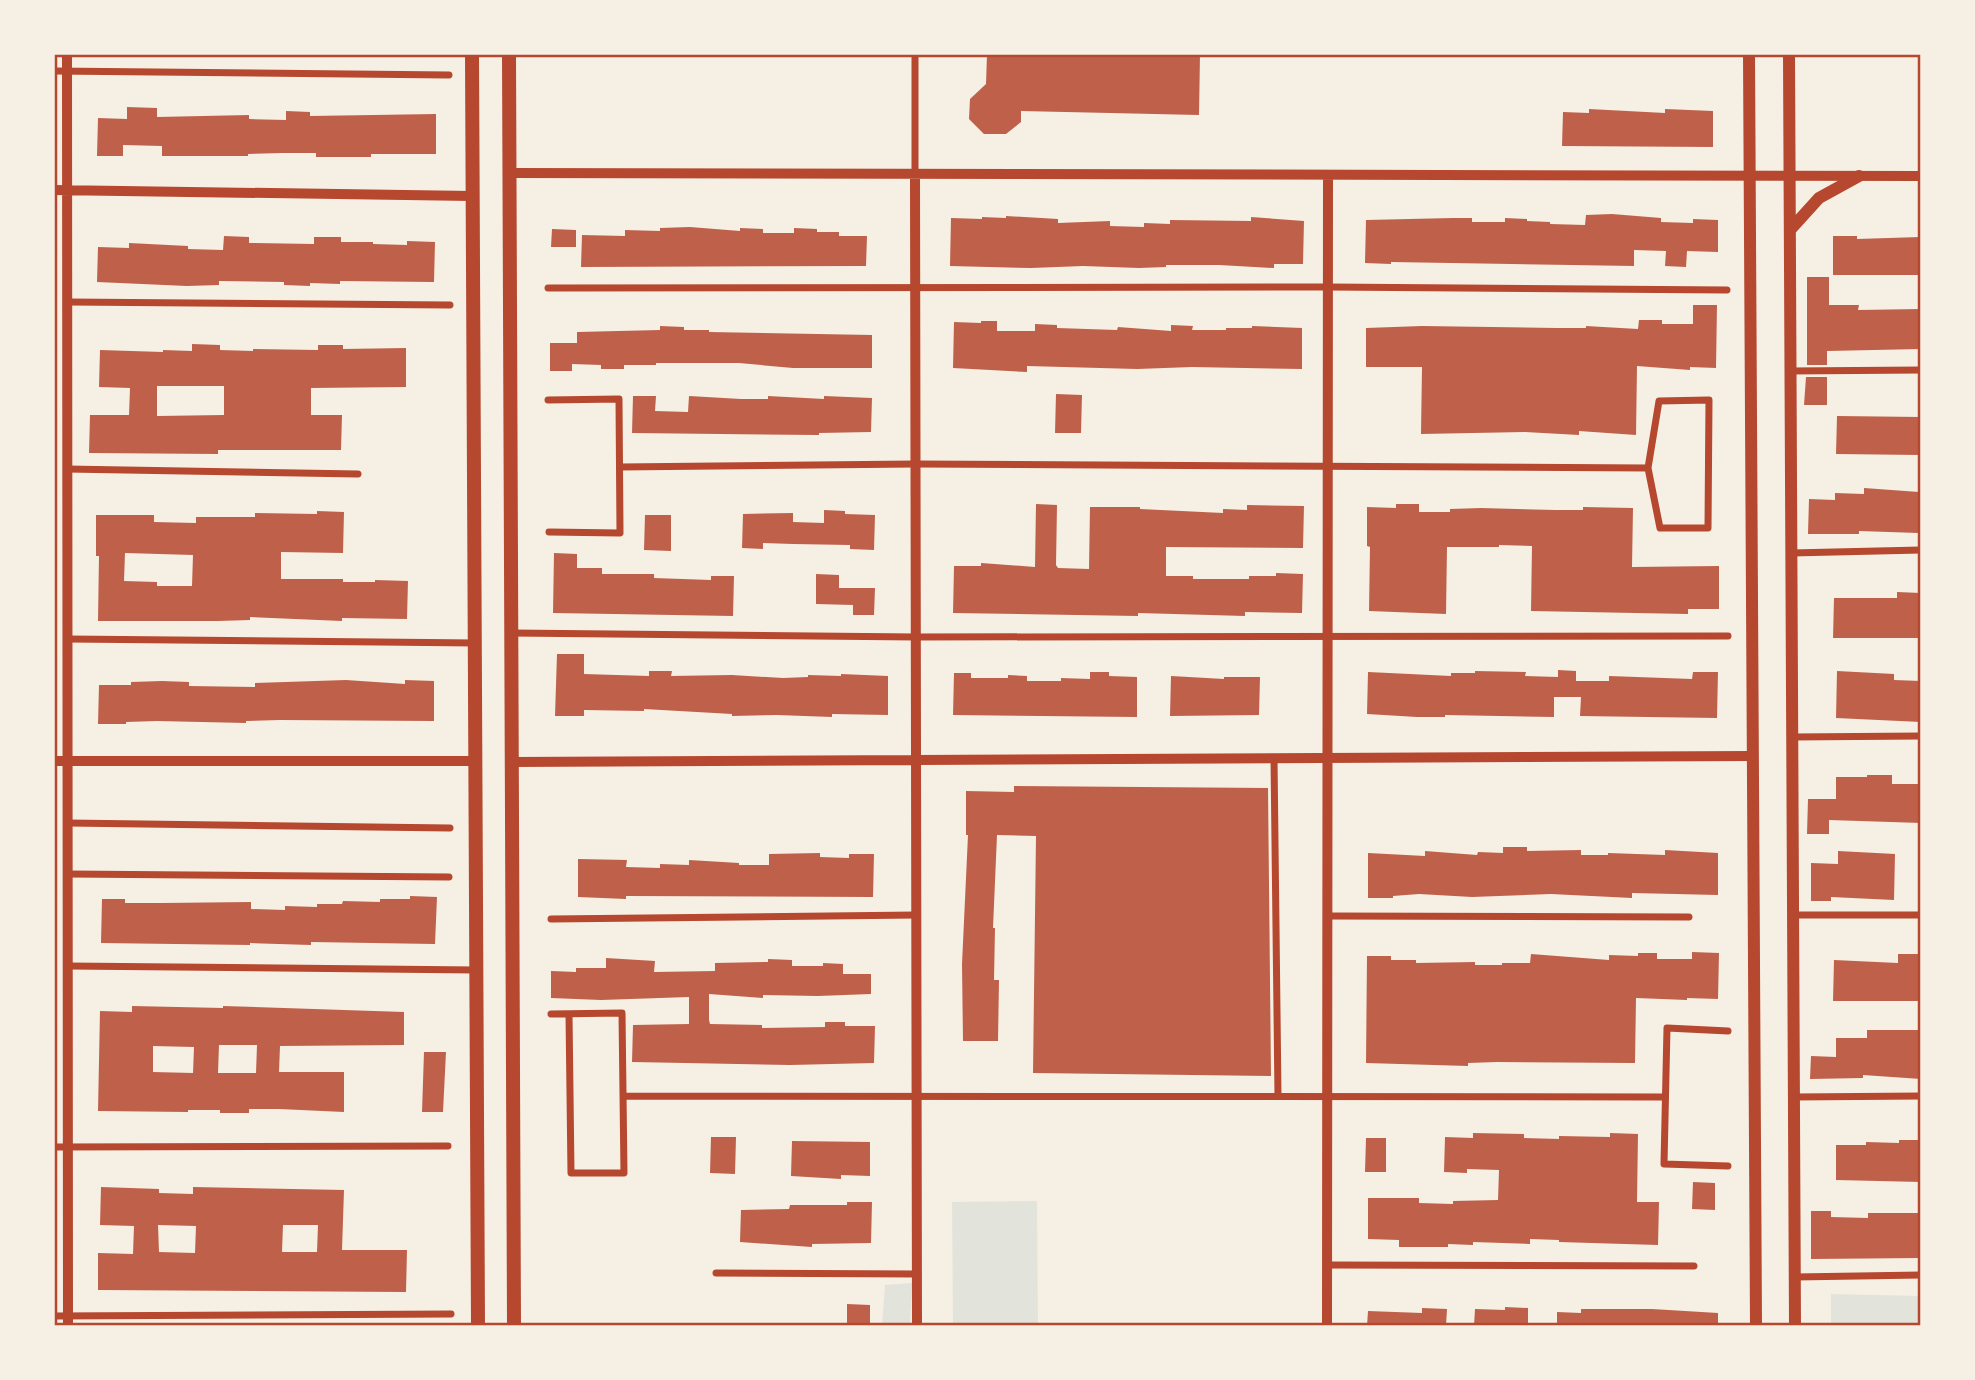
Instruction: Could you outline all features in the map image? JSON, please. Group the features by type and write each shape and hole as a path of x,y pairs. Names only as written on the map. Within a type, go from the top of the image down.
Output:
{"main road":[{"path":"472,54 478,1326"},
{"path":"509,54 514,1326"},
{"path":"1749,54 1756,1326"},
{"path":"1789,54 1795,1326"},
{"path":"1790,230 1819,198 1859,176"}],"street":[{"path":"67,54 68,1321"},
{"path":"915,54 917,1326"},
{"path":"54,71 449,75"},
{"path":"510,173 1921,176"},
{"path":"1327,1326 1328,175"},
{"path":"54,190 472,196"},
{"path":"548,288 1328,287 1727,290"},
{"path":"68,302 450,305"},
{"path":"1790,371 1921,370"},
{"path":"548,400 619,399 620,467 620,533 549,532"},
{"path":"1709,400 1708,528 1660,528 1648,467 1659,401 1709,400"},
{"path":"620,467 915,464 1648,467"},
{"path":"67,469 358,474"},
{"path":"1791,553 1921,550"},
{"path":"511,633 916,637 1728,636"},
{"path":"68,639 476,643"},
{"path":"1792,737 1921,736"},
{"path":"512,762 1753,756"},
{"path":"1274,758 1278,1096"},
{"path":"54,761 476,761"},
{"path":"68,823 450,828"},
{"path":"68,874 449,877"},
{"path":"551,919 916,915"},
{"path":"1793,915 1921,915"},
{"path":"1327,916 1689,918"},
{"path":"68,966 476,970"},
{"path":"551,1014 622,1013 624,1173 571,1173 569,1014"},
{"path":"1728,1031 1667,1028 1664,1164 1728,1166"},
{"path":"624,1096 1665,1097"},
{"path":"1794,1097 1921,1096"},
{"path":"54,1147 448,1146"},
{"path":"1327,1265 1694,1266"},
{"path":"716,1273 917,1274"},
{"path":"1794,1277 1921,1275"},
{"path":"54,1316 68,1321 258,1314 451,1314"}],"shaded area":[{"path":"1037,1201 1038,1326 953,1326 952,1202"},
{"path":"912,1283 910,1326 882,1326 885,1285"},
{"path":"1831,1294 1921,1296 1921,1326 1831,1326"}],"building":[{"path":"987,54 1200,54 1199,115 1021,111 1021,122 1006,134 984,134 969,119 970,99 986,84"},
{"path":"127,107 157,108 157,117 249,115 249,119 286,120 286,111 310,112 310,116 436,114 436,154 371,154 371,157 316,157 316,153 162,156 162,146 123,145 123,156 97,156 98,118 127,119"},
{"path":"1589,109 1665,113 1665,109 1713,111 1713,147 1562,146 1563,112 1589,113"},
{"path":"1586,215 1661,218 1661,222 1693,223 1693,219 1718,220 1718,252 1687,251 1686,267 1665,266 1666,251 1634,250 1634,266 1365,263 1366,220 1472,218 1472,222 1505,222 1505,218 1585,225"},
{"path":"1006,216 1058,219 1058,223 1110,221 1110,226 1144,227 1144,223 1170,224 1170,220 1251,221 1251,217 1304,221 1303,264 1274,264 1274,268 1219,265 1139,268 950,266 951,218 982,219"},
{"path":"690,227 740,231 740,228 763,229 763,233 794,233 794,228 817,229 817,232 839,232 839,236 867,236 866,266 581,267 582,235 625,236 625,230 660,231 660,228"},
{"path":"552,229 576,230 576,247 551,247"},
{"path":"224,236 249,237 249,243 314,244 314,237 341,237 341,242 373,244 435,242 434,282 340,281 340,284 310,283 310,286 284,285 284,282 219,281 219,285 187,286 97,282 98,247 129,248 129,243 223,250"},
{"path":"1833,236 1857,236 1857,239 1920,237 1920,275 1833,275"},
{"path":"1807,277 1829,277 1829,305 1859,305 1858,310 1921,309 1921,349 1827,351 1827,365 1807,365"},
{"path":"1693,305 1717,305 1716,368 1690,367 1690,370 1637,366 1636,435 1579,431 1579,435 1525,432 1421,434 1422,367 1366,367 1366,328 1586,326 1638,329 1639,320 1662,320 1662,324 1693,324"},
{"path":"997,321 997,331 1035,331 1035,324 1057,325 1057,328 1117,330 1118,327 1171,331 1171,325 1193,326 1192,330 1226,330 1252,326 1302,328 1302,369 1027,366 1027,372 953,368 954,322"},
{"path":"660,326 709,332 872,335 872,368 656,363 624,365 624,369 601,369 601,365 572,364 572,371 550,371 550,343 577,343 577,332 660,330"},
{"path":"192,344 220,345 220,350 253,351 318,350 318,345 343,345 343,349 406,348 406,387 311,388 311,415 342,415 341,450 218,450 218,454 89,453 90,415 129,415 130,388 99,387 100,350 192,351","holes":["157,386 224,386 224,415 157,416"]},
{"path":"1806,377 1827,377 1827,405 1804,405"},
{"path":"1056,394 1082,395 1081,433 1055,433"},
{"path":"633,396 656,396 655,411 688,412 689,396 741,399 768,399 768,396 872,398 871,432 819,435 632,433"},
{"path":"1837,416 1921,417 1920,455 1836,454"},
{"path":"1864,488 1919,492 1918,533 1859,531 1859,534 1808,534 1809,499 1835,500 1835,493 1864,494"},
{"path":"1036,504 1057,505 1058,568 1089,569 1090,507 1140,507 1223,513 1223,509 1247,510 1247,505 1304,506 1303,548 1166,547 1166,576 1249,579 1249,576 1276,576 1276,573 1303,574 1302,613 1245,612 1245,616 1138,613 1138,616 953,613 954,566 981,566 981,563 1035,567"},
{"path":"1396,504 1419,504 1419,512 1481,508 1633,508 1632,567 1719,566 1719,609 1688,609 1688,614 1531,611 1532,546 1499,545 1447,547 1446,614 1369,611 1370,547 1367,546 1367,507 1396,508"},
{"path":"824,510 875,515 874,550 850,549 850,545 763,543 763,549 742,548 743,514 793,513 793,522 824,523"},
{"path":"317,511 344,512 343,553 281,552 281,579 408,581 407,619 342,618 342,621 250,617 250,620 218,621 98,621 99,556 96,556 96,515 154,515 154,522 196,523 196,517 255,517 255,513 317,514","holes":["125,553 193,555 192,586 157,586 157,582 124,581"]},
{"path":"645,515 671,515 671,551 644,550"},
{"path":"554,553 577,554 577,568 602,568 602,574 654,574 654,578 711,580 711,576 734,576 733,616 553,613"},
{"path":"816,574 839,575 839,588 875,588 874,615 853,615 853,605 816,604"},
{"path":"1897,592 1921,593 1921,638 1833,638 1834,598 1897,598"},
{"path":"557,654 584,654 584,674 649,676 649,671 672,671 671,676 888,676 888,715 732,716 644,709 584,710 584,716 555,716"},
{"path":"1558,670 1576,671 1576,681 1609,681 1609,676 1692,679 1693,672 1718,672 1717,718 1580,716 1581,697 1554,697 1554,717 1417,717 1367,714 1368,672 1451,676 1451,673 1475,671 1526,672 1525,676 1558,677"},
{"path":"1837,671 1894,674 1894,680 1921,681 1921,722 1836,718"},
{"path":"1090,672 1137,677 1137,717 953,715 954,673 971,673 971,678 1008,678 1008,675 1027,676 1027,681 1061,681 1061,678 1090,679"},
{"path":"1171,676 1224,679 1260,677 1259,715 1170,716"},
{"path":"346,680 405,684 405,680 434,681 434,721 157,721 98,724 99,685 162,681 189,682 189,686 255,687 255,683"},
{"path":"1892,775 1892,784 1921,784 1921,823 1829,820 1829,834 1807,834 1808,799 1836,799 1836,777"},
{"path":"1014,786 1268,788 1271,1076 1033,1073 1036,836 997,835 993,928 994,980 999,980 998,1041 963,1041 962,964 968,835 966,791 1014,792"},
{"path":"1503,847 1527,847 1527,851 1581,850 1581,855 1665,855 1665,850 1718,853 1718,895 1632,893 1632,898 1551,894 1472,897 1419,894 1368,898 1368,853 1425,856 1425,851 1477,855 1478,852 1503,853"},
{"path":"1838,851 1895,854 1894,900 1831,897 1831,901 1811,901 1811,863 1838,864"},
{"path":"820,853 820,857 849,858 849,854 874,854 873,897 578,897 578,859 627,860 626,867 660,868 660,864 689,865 689,860 769,865 769,854"},
{"path":"410,896 437,897 435,944 101,943 102,899 125,899 125,903 251,902 251,909 285,910 285,906 317,907 317,904 342,904 343,901 380,902 380,899 410,899"},
{"path":"1692,952 1719,953 1718,999 1636,998 1635,1063 1497,1062 1468,1063 1468,1066 1366,1063 1367,956 1391,956 1391,960 1416,960 1416,963 1475,962 1475,965 1502,965 1530,963 1531,954 1609,960 1609,955 1638,956 1638,953 1657,953 1657,959 1692,959"},
{"path":"1898,954 1921,954 1921,1001 1833,1001 1834,960 1898,963"},
{"path":"606,958 655,961 654,972 715,971 715,963 768,962 768,959 792,960 792,966 843,964 843,974 871,974 871,994 763,995 763,998 709,994 709,1020 710,1024 762,1025 762,1028 825,1027 825,1022 845,1022 845,1026 875,1026 874,1063 790,1065 632,1062 633,1025 689,1024 689,997 601,1000 551,998 551,971 576,972 576,968 606,968"},
{"path":"132,1006 223,1006 404,1012 404,1045 280,1046 279,1072 344,1072 344,1112 279,1109 249,1109 249,1113 220,1113 220,1110 98,1111 100,1011 132,1012","holes":["219,1045 257,1045 256,1073 218,1073","153,1046 194,1047 193,1073 153,1072"]},
{"path":"1867,1030 1921,1030 1921,1079 1863,1075 1863,1078 1810,1079 1811,1056 1836,1057 1836,1038 1867,1038"},
{"path":"424,1052 446,1052 443,1112 422,1112"},
{"path":"1473,1133 1524,1134 1524,1138 1559,1139 1559,1136 1610,1137 1610,1133 1638,1134 1637,1202 1659,1202 1658,1245 1530,1239 1530,1244 1473,1242 1473,1245 1448,1244 1448,1247 1399,1247 1399,1240 1368,1239 1368,1198 1419,1198 1419,1203 1453,1204 1453,1201 1498,1200 1499,1170 1467,1169 1467,1173 1444,1172 1445,1137 1473,1138"},
{"path":"711,1137 736,1137 735,1174 710,1173"},
{"path":"1366,1138 1386,1138 1386,1172 1365,1172"},
{"path":"1899,1140 1921,1140 1921,1182 1836,1180 1836,1145 1899,1143"},
{"path":"792,1141 870,1142 870,1176 841,1175 841,1179 791,1176"},
{"path":"1693,1182 1715,1183 1715,1210 1692,1209"},
{"path":"101,1187 159,1189 159,1193 193,1194 193,1187 344,1190 342,1250 407,1250 406,1292 98,1290 98,1253 133,1254 134,1226 100,1225","holes":["158,1225 196,1226 195,1253 159,1252","283,1225 318,1225 317,1252 282,1252"]},
{"path":"847,1202 872,1202 871,1243 812,1244 812,1247 740,1242 741,1210 789,1209 790,1205 847,1205"},
{"path":"1811,1211 1831,1211 1831,1217 1868,1218 1868,1213 1921,1213 1921,1258 1811,1259"},
{"path":"847,1304 870,1305 870,1326 847,1326"},
{"path":"1505,1307 1528,1308 1528,1326 1474,1326 1475,1309 1505,1310"},
{"path":"1422,1308 1447,1309 1446,1326 1367,1326 1368,1311 1422,1313"},
{"path":"1581,1309 1718,1313 1718,1326 1557,1326 1557,1312 1581,1313"}]}
